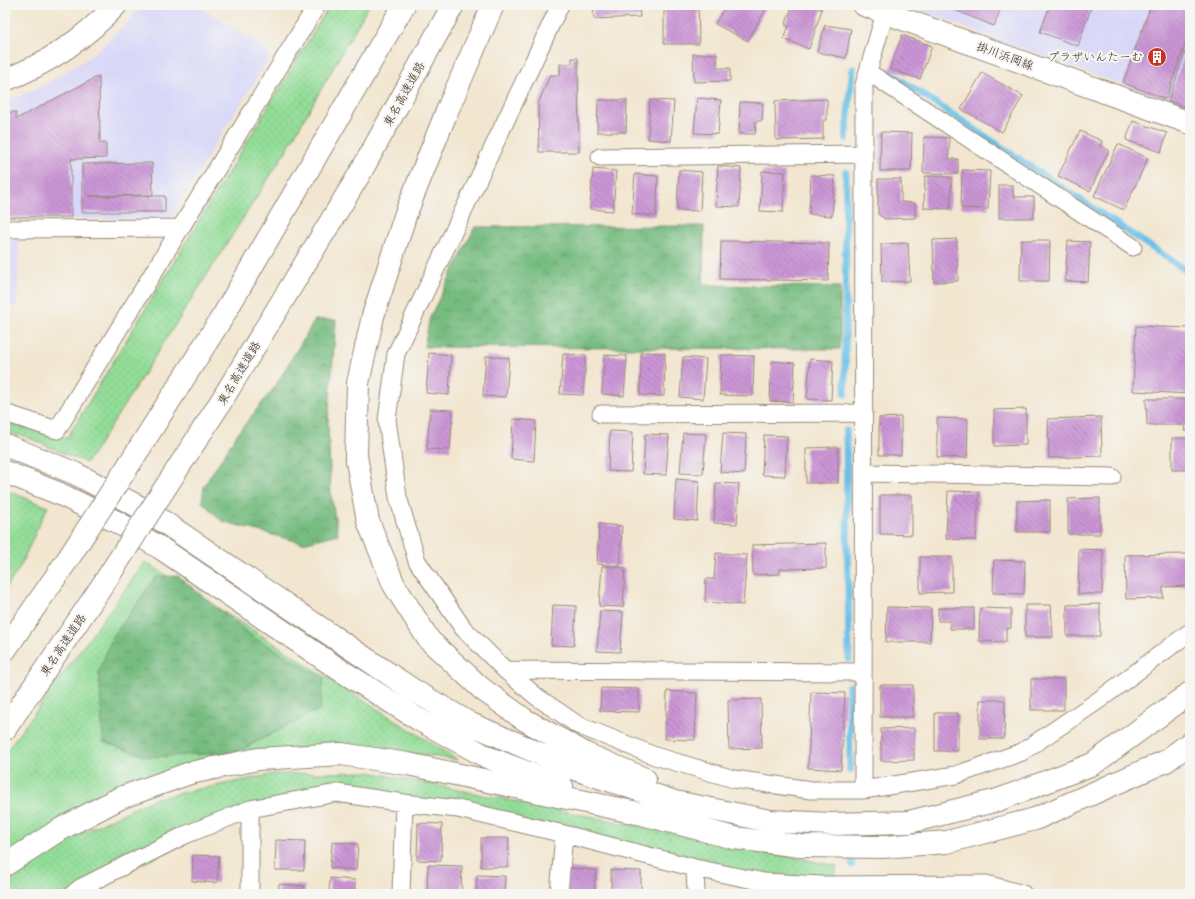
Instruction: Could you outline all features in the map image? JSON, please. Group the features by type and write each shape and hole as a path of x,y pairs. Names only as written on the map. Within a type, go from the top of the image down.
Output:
{"main road":[{"path":"5,80 35,67 68,46 96,25 116,5"},
{"path":"5,650 68,559 223,316 404,5"},
{"name":"東名高速道路","path":"5,729 104,583 217,408 359,175 453,5"},
{"path":"493,5 447,111 406,213 373,316 358,383 356,456 368,521 394,585 429,640 482,689 525,720 588,755 648,780 770,821"},
{"name":"掛川浜岡線","path":"864,5 1190,123"},
{"path":"5,445 74,473 149,512 413,690 471,724 578,770 675,802 770,821 831,824 909,822 998,800 1093,764 1190,693"},
{"path":"5,472 60,494 117,522 156,545 344,672 418,719 487,757 562,786 642,814"},
{"path":"5,627 68,559"},
{"path":"5,865 59,830 120,798 190,773 258,759 341,754 408,764 642,814 734,838 800,846 883,847 947,842 1035,819 1166,761 1190,743"}],"street":[{"path":"5,414 57,430 316,5"},
{"path":"560,5 396,354 387,420 398,496 417,561 463,628 505,670 537,697 578,725 655,756 734,778 811,790 863,790 956,775 1022,752 1099,700 1190,632"},
{"path":"863,790 864,85 885,13"},
{"path":"868,72 1133,247"},
{"path":"600,157 864,154"},
{"path":"5,229 180,228"},
{"path":"601,414 864,413"},
{"path":"864,473 1112,476"},
{"path":"505,670 863,672"},
{"path":"73,894 80,888 185,836 250,809 337,793 458,809 564,834 695,868 764,882 822,885 865,890 986,884 1023,894"},
{"path":"401,894 404,803"},
{"path":"250,809 250,894"},
{"path":"559,894 564,834"},
{"path":"695,868 696,894"}],"shaded area":[{"path":"141,5 197,5 267,49 269,59 172,216 165,218 5,219 5,101 40,87 87,59 125,25"},
{"path":"906,5 1188,5 1190,7 1190,109 1031,52"},
{"path":"5,239 19,239 17,307 5,306"}],"green space":[{"path":"330,5 369,5 286,151 86,463 24,436 5,432 5,423 67,438"},
{"path":"704,226 703,285 840,287 840,349 424,347 430,317 475,227"},
{"path":"315,320 336,320 328,423 331,495 338,534 303,543 222,521 202,502 204,486 238,433 274,388"},
{"path":"5,490 48,507 20,567 5,590"},
{"path":"145,562 458,760 334,742 137,780 5,866 5,753"},
{"path":"178,576 253,637 324,678 320,709 237,752 148,757 103,742 99,672 112,638 156,577"},
{"path":"369,772 837,866 832,885 731,878 453,809 289,794 78,894 5,894 5,886 47,849 156,798 274,774"}],"building":[{"path":"593,5 639,5 640,17 594,19"},
{"path":"664,5 698,5 699,44 664,44"},
{"path":"726,5 768,5 748,41 715,24"},
{"path":"793,5 811,5 822,9 809,49 784,39 789,26 785,25"},
{"path":"942,5 1002,5 994,26"},
{"path":"1050,5 1092,5 1078,46 1040,32"},
{"name":"プラザいんたーむ","path":"1151,5 1184,5 1190,10 1190,30 1166,99 1123,83"},
{"path":"825,25 851,29 846,58 817,52"},
{"path":"902,35 932,46 920,79 890,69"},
{"path":"1190,39 1190,108 1168,101"},
{"path":"693,54 717,54 717,68 730,68 730,81 694,82"},
{"path":"572,58 578,58 579,152 539,152 538,104 550,75 560,75 560,64 572,64"},
{"path":"982,73 1023,96 1002,132 961,109"},
{"path":"99,76 100,143 106,143 106,158 71,159 71,217 5,217 5,112 16,112 16,119"},
{"path":"697,98 721,100 718,134 694,133"},
{"path":"827,99 827,120 823,120 823,139 776,140 775,101"},
{"path":"598,100 627,100 626,132 597,132"},
{"path":"650,100 674,101 671,141 648,139"},
{"path":"740,102 763,103 762,121 756,121 755,134 739,134"},
{"path":"1133,121 1167,133 1161,152 1126,140"},
{"path":"1080,131 1102,141 1100,146 1109,150 1090,191 1058,176"},
{"path":"881,132 912,133 911,171 880,171"},
{"path":"924,137 949,138 949,159 958,159 958,174 923,173"},
{"path":"1118,144 1148,158 1124,210 1094,196"},
{"path":"152,163 153,195 88,196 165,196 165,212 82,212 82,164"},
{"path":"718,166 741,168 739,207 716,206"},
{"path":"593,169 616,171 613,211 590,209"},
{"path":"679,170 702,172 700,211 677,210"},
{"path":"962,170 990,171 988,209 961,208"},
{"path":"762,171 785,172 783,212 760,211"},
{"path":"635,174 658,176 656,216 632,214"},
{"path":"811,175 835,176 832,216 809,214"},
{"path":"925,176 952,177 950,209 924,208"},
{"path":"878,179 901,179 901,202 915,203 915,218 885,219 878,214"},
{"path":"999,185 1013,185 1013,197 1034,197 1034,218 999,218"},
{"path":"957,239 958,281 934,282 933,240"},
{"path":"1021,240 1050,240 1049,281 1020,281"},
{"path":"721,241 829,243 828,281 720,279"},
{"path":"1068,241 1090,242 1088,282 1065,281"},
{"path":"908,243 910,281 882,282 881,244"},
{"path":"1136,326 1190,328 1190,394 1133,391"},
{"path":"641,352 665,353 664,396 640,395"},
{"path":"429,353 451,355 449,395 426,393"},
{"path":"563,354 586,355 583,395 560,394"},
{"path":"604,355 627,356 624,396 602,394"},
{"path":"721,355 754,356 753,396 720,395"},
{"path":"486,356 509,358 506,397 483,396"},
{"path":"683,357 706,359 703,399 680,397"},
{"path":"810,359 833,361 831,400 807,399"},
{"path":"772,361 795,363 793,402 770,401"},
{"path":"1146,399 1190,399 1190,431 1184,431 1185,425 1147,425"},
{"path":"430,409 453,410 450,450 427,449"},
{"path":"1026,409 1026,445 994,446 994,410"},
{"path":"901,417 901,455 879,455 879,418"},
{"path":"1101,417 1102,456 1049,458 1048,419"},
{"path":"937,418 968,419 967,458 937,457"},
{"path":"513,419 536,421 534,461 511,459"},
{"path":"610,431 633,432 631,472 608,471"},
{"path":"683,433 706,434 703,474 680,473"},
{"path":"723,433 746,434 744,474 720,472"},
{"path":"645,434 669,435 666,475 643,474"},
{"path":"764,435 787,436 785,476 762,475"},
{"path":"1172,438 1190,438 1190,470 1172,470"},
{"path":"838,447 838,483 806,483 806,448"},
{"path":"676,479 699,481 697,521 674,519"},
{"path":"716,483 739,484 737,524 714,523"},
{"path":"948,491 979,492 976,540 946,539"},
{"path":"880,495 912,495 912,535 880,534"},
{"path":"1100,498 1100,534 1068,534 1068,499"},
{"path":"1050,500 1050,532 1017,532 1017,501"},
{"path":"599,524 622,526 620,566 597,564"},
{"path":"826,543 826,568 780,569 780,574 753,575 752,545"},
{"path":"1079,549 1103,550 1102,594 1078,594"},
{"path":"716,553 747,555 743,605 705,602 706,579 714,579"},
{"path":"1188,554 1189,586 1163,587 1163,598 1126,599 1125,555"},
{"path":"920,557 952,557 952,592 920,593"},
{"path":"994,560 1025,561 1024,594 993,593"},
{"path":"602,566 625,568 623,607 599,606"},
{"path":"1100,604 1100,636 1067,636 1067,605"},
{"path":"553,605 576,606 574,646 551,645"},
{"path":"1025,605 1051,605 1053,637 1025,637"},
{"path":"887,607 931,608 930,642 886,642"},
{"path":"938,608 974,608 974,629 950,629 950,621 938,621"},
{"path":"980,608 1011,609 1011,628 1006,629 1006,642 979,641"},
{"path":"600,611 623,612 620,652 597,651"},
{"path":"1031,679 1064,679 1064,710 1031,710"},
{"path":"880,685 913,685 913,717 880,717"},
{"path":"601,688 639,689 639,712 600,711"},
{"path":"667,691 697,693 695,740 665,739"},
{"path":"811,692 845,693 841,770 808,768"},
{"path":"761,699 762,748 729,749 728,700"},
{"path":"980,700 1005,700 1004,739 980,739"},
{"path":"935,713 958,713 958,751 935,751"},
{"path":"914,728 914,760 881,761 881,729"},
{"path":"418,823 442,824 441,861 417,860"},
{"path":"481,838 509,838 508,867 481,867"},
{"path":"276,840 305,841 304,870 275,870"},
{"path":"332,842 358,844 356,870 330,868"},
{"path":"193,855 219,856 217,883 192,881"},
{"path":"428,865 462,866 461,894 427,894"},
{"path":"568,868 596,870 594,894 566,894"},
{"path":"611,870 641,871 641,894 611,894"},
{"path":"477,875 505,876 504,894 476,894"},
{"path":"330,878 355,880 355,894 329,894"},
{"path":"279,884 305,886 304,894 278,894"}],"waterway":[{"path":"846,138 853,69"},
{"path":"890,73 1190,273"},
{"path":"845,394 846,172"},
{"path":"846,431 849,659"},
{"path":"849,686 850,770"}],"place":[{"name":"プラザいんたーむ","path":"1157,57"}]}
